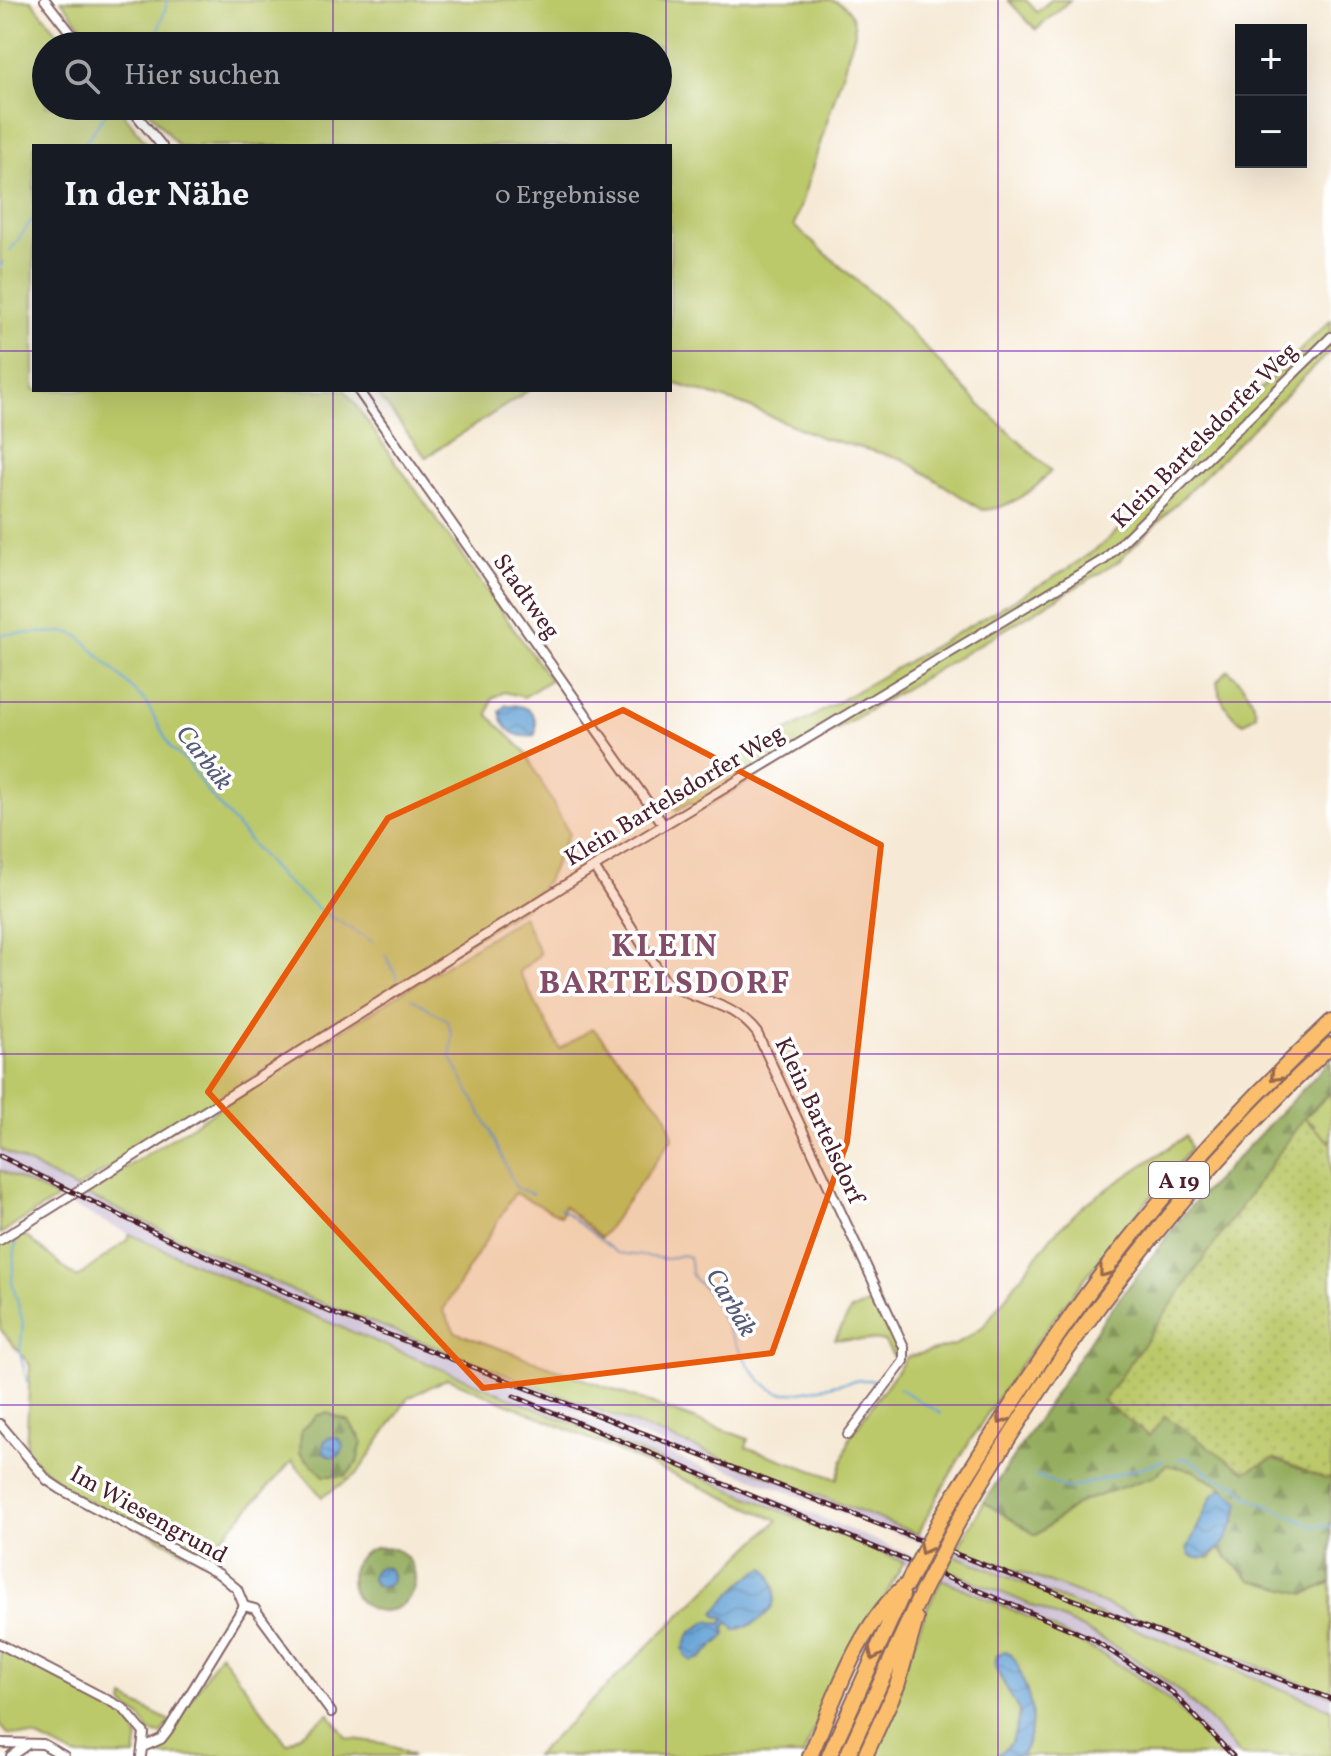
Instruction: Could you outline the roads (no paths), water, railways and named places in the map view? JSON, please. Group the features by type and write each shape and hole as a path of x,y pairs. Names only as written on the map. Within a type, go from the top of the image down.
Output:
{"highway":[{"name":"A 19","path":"829,1756 907,1584 942,1516 1051,1345 1122,1248 1239,1113 1331,1022"},
{"name":"A 19","path":"847,1756 922,1592 957,1524 1043,1383 1135,1258 1232,1145 1331,1045"},
{"path":"810,1756 860,1647 893,1595 907,1584"},
{"path":"865,1756 897,1686 922,1592"}],"street":[{"path":"45,0 70,32"},
{"path":"141,120 160,144"},
{"name":"Klein Bartelsdorfer Weg","path":"0,1240 663,824 1105,559 1331,337"},
{"name":"Stadtweg","path":"359,392 663,824"},
{"name":"Klein Bartelsdorf","path":"594,867 665,981 679,991 734,1009 757,1033 904,1347 904,1361 848,1435"},
{"name":"Im Wiesengrund","path":"0,1424 47,1480 219,1574 237,1589 244,1606 255,1609 331,1712"},
{"path":"145,1746 161,1739 168,1730 244,1606"},
{"path":"0,1644 123,1708 142,1728 145,1746 141,1756"},
{"path":"0,1743 33,1742 64,1756"},
{"path":"11,1756 33,1742"}],"water":[{"path":"506,705 520,706 530,711 536,721 535,735 517,735 507,728 500,711"},
{"path":"333,1437 340,1440 343,1447 340,1454 333,1457 326,1454 323,1447 326,1440"},
{"path":"1223,1488 1240,1502 1229,1533 1210,1556 1190,1556 1187,1549 1213,1495"},
{"path":"382,1567 389,1570 392,1577 389,1584 382,1587 375,1584 372,1577 375,1570"},
{"path":"766,1568 775,1590 771,1608 765,1616 735,1630 729,1622 724,1627 726,1635 701,1658 692,1661 686,1657 683,1649 691,1632 708,1621 721,1624 726,1618 716,1616 719,1607 747,1579"},
{"path":"1005,1651 1018,1665 1031,1707 1029,1736 1021,1756 996,1756 1012,1742 1020,1713 995,1667 997,1655"}],"waterway":[{"path":"158,32 168,0"},
{"path":"84,144 101,120"},
{"path":"10,251 32,220"},
{"path":"0,267 4,261"},
{"name":"Carbäk","path":"0,634 68,632 79,636 146,702 171,748 188,763 206,790 280,877 320,910 372,941"},
{"name":"Carbäk","path":"385,954 398,980"},
{"name":"Carbäk","path":"411,998 447,1020 452,1034 451,1058 489,1128 516,1188 533,1194"},
{"name":"Carbäk","path":"560,1208 617,1253 667,1259 682,1255 689,1257 693,1278 709,1294 751,1368 773,1390 797,1392 856,1381 880,1381"},
{"path":"16,1240 12,1281 23,1323 20,1353 27,1382"},
{"name":"Carbäk","path":"898,1388 940,1413"},
{"name":"Carbäk","path":"1178,1459 1188,1458 1217,1479 1236,1484 1248,1497 1313,1526 1331,1526"},
{"name":"Carbäk","path":"1036,1475 1067,1489 1163,1461"}],"railway":[{"path":"0,1156 162,1236 330,1312 1331,1699"},
{"path":"514,1396 1091,1638 1172,1692 1233,1756"}],"district":[{"name":"KLEIN BARTELSDORF","path":"665,964"}]}
